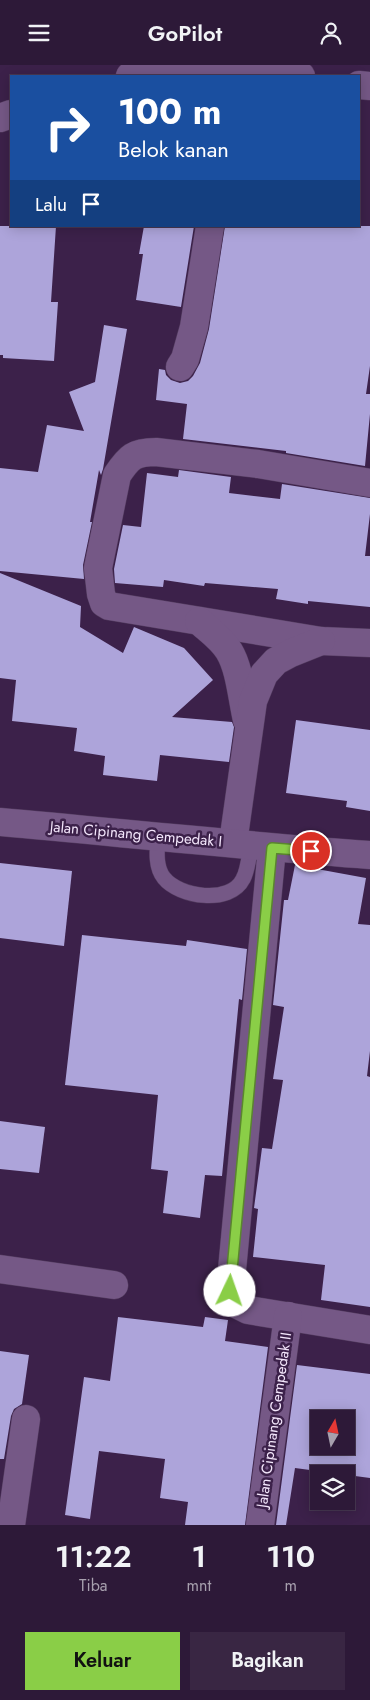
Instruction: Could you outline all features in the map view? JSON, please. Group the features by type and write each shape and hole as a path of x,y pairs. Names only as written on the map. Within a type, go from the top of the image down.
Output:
{"street":[{"path":"133,75 161,66 286,75"},
{"path":"180,367 185,359 194,327 210,227"},
{"path":"370,483 258,463 140,452 125,462 117,475 98,568 101,594 104,603 109,606 321,641 370,643"},
{"path":"198,621 220,640 229,651 234,663 249,731"},
{"path":"321,641 290,653 276,661 264,674 253,701 249,731 252,845 230,1291 234,1303 248,1309 370,1330"},
{"name":"Jalan Cipinang Cempedak I","path":"0,822 370,855"},
{"path":"0,1269 114,1285"},
{"name":"Jalan Cipinang Cempedak II","path":"260,1525 288,1316"},
{"path":"11,1525 26,1419"}],"lane":[{"path":"158,836 158,869 172,885 196,895 217,896 227,894 237,887 243,879 252,845"}],"building":[{"path":"0,226 56,227 51,302 58,302 54,361 3,358 3,355 0,355"},
{"path":"370,226 370,366 366,394 370,394 370,414 365,466 286,453 286,451 183,439 187,404 156,400 159,369 165,370 166,375 171,380 180,383 188,381 200,363 209,329 225,227"},
{"path":"144,227 194,227 181,307 136,300 143,254 139,254"},
{"path":"104,325 127,329 103,469 101,475 99,470 90,522 92,522 83,565 84,579 0,571 0,468 38,472 47,425 84,431 69,392 95,382"},
{"path":"179,470 231,477 229,493 280,499 282,484 370,498 365,556 370,556 370,607 308,601 308,604 276,599 278,589 205,583 204,586 164,580 163,587 115,583 114,569 123,525 141,527 147,473 178,477"},
{"path":"0,573 81,606 80,627 123,653 134,627 184,648 213,680 172,717 232,722 234,727 229,762 160,755 157,781 103,775 105,756 74,751 77,728 12,721 16,680 0,678"},
{"path":"296,720 370,730 370,811 346,807 347,801 286,793"},
{"path":"0,863 72,871 64,946 0,938"},
{"path":"295,865 366,878 358,924 370,925 370,1051 367,1076 370,1077 370,1307 321,1300 325,1265 253,1257 258,1209 254,1208 262,1148 272,1149 283,1080 273,1079 284,1007 273,1005 284,900 288,900"},
{"path":"82,935 186,946 187,940 247,949 242,1000 239,999 222,1176 205,1175 200,1218 163,1213 168,1171 151,1169 158,1095 65,1085"},
{"path":"0,1121 45,1127 39,1173 0,1169"},
{"path":"118,1317 203,1327 205,1317 228,1320 225,1341 268,1347 245,1525 185,1525 188,1502 160,1498 165,1459 99,1451 90,1519 65,1515 84,1377 110,1381"},
{"path":"0,1351 29,1355 22,1404 14,1409 11,1416 4,1459 0,1459"},
{"path":"297,1365 370,1374 370,1478 355,1476 355,1465 310,1465 310,1470 295,1468 286,1525 276,1525"}],"route":[{"path":"230,1291 229,1279 272,848 311,851"}]}
